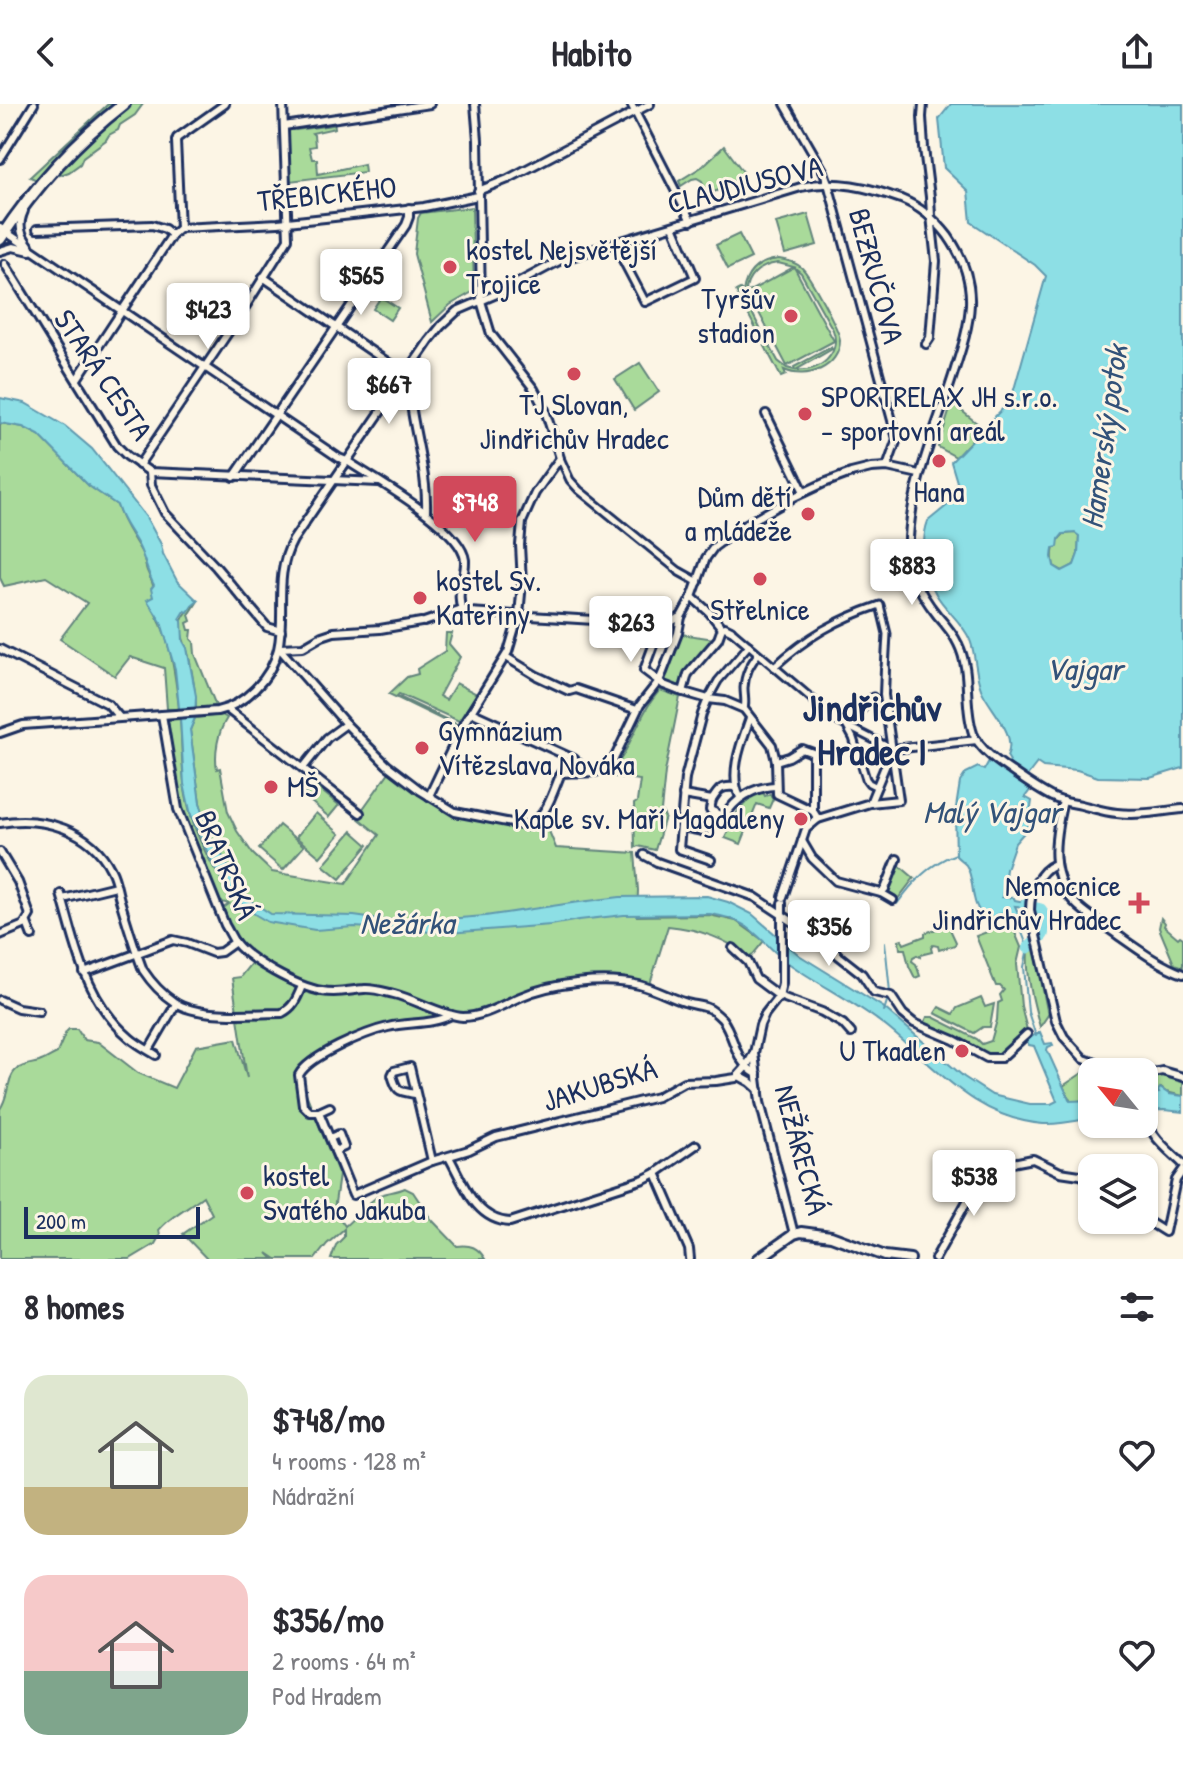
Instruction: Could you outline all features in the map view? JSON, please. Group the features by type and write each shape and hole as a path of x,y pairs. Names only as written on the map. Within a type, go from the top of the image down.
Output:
{"main road":[{"path":"2,233 72,151 124,104"}],"street":[{"path":"0,159 34,104"},
{"path":"77,379 172,235 180,228 177,138 225,104"},
{"path":"139,465 288,239 283,104"},
{"path":"284,126 430,104"},
{"path":"475,104 481,301 491,334 534,389 545,410 570,480 680,572 698,582"},
{"path":"631,104 691,221"},
{"name":"TŘEBICKÉHO","path":"180,228 278,223 409,208 478,194 650,104"},
{"name":"BEZRUČOVA","path":"785,104 828,183 897,439 887,467"},
{"path":"923,104 924,148 936,261 930,338 926,344"},
{"name":"CLAUDIUSOVA","path":"279,648 282,575 288,547 435,332 463,308 559,261 801,187 839,183 886,194 911,203 931,216"},
{"path":"28,202 20,220 21,230 24,239 37,253"},
{"path":"234,477 406,225 409,208"},
{"path":"931,216 958,252 968,282 970,306 962,347 919,474 908,542 911,570 920,592 954,635 962,652 972,728 977,740 1003,766 1063,801 1115,813 1183,809"},
{"path":"37,229 152,225 172,235"},
{"path":"614,243 645,302 695,278 673,226"},
{"path":"2,233 37,253 339,458 426,513 451,535 463,553 465,561 459,601 462,609"},
{"path":"0,251 16,247 37,253"},
{"name":"STARÁ CESTA","path":"5,264 117,446 150,472 379,482"},
{"path":"263,277 408,374 426,513"},
{"path":"392,397 402,394 410,396"},
{"path":"766,414 804,492"},
{"path":"429,796 471,712 506,657 519,615 522,522 535,493 560,458"},
{"path":"279,648 387,765 429,796 455,812 527,826 536,822 544,812 561,773 600,772 608,768 637,710 659,681 681,617 706,558 714,547 804,492 851,473 887,467 919,474"},
{"path":"150,472 156,499 165,513 267,627 281,631"},
{"path":"692,597 722,628 731,630 847,726 893,749 977,740"},
{"path":"774,667 809,637 853,614 880,605 887,634 884,695 899,800 870,803 818,819 813,811 813,753 802,749 776,761"},
{"path":"279,648 303,647 334,632 422,622 462,609 469,612 661,624 681,617"},
{"path":"661,624 644,670 664,685 744,709 772,745 776,761 775,792 779,797 813,811"},
{"path":"683,692 688,674 718,639 722,628"},
{"path":"711,860 679,849 685,778 708,699 718,681 749,645"},
{"path":"0,733 23,725 227,709 243,700 265,678 279,648"},
{"path":"0,649 108,704 119,717"},
{"path":"744,709 747,669 758,654"},
{"path":"506,657 569,691 576,689 637,710"},
{"path":"847,726 873,697 884,695"},
{"path":"227,709 360,813"},
{"path":"471,712 574,759 580,771"},
{"name":"BRATRSKÁ","path":"164,715 178,809 215,903 235,942 253,959 302,986 323,992 379,991 416,1000 462,1017 565,985 635,984 715,1012 725,1023 746,1067"},
{"path":"740,797 734,787 750,718"},
{"path":"303,768 327,738 346,724"},
{"path":"847,726 867,782 877,787"},
{"path":"870,803 893,749"},
{"path":"734,787 724,786 719,790 710,810 724,817 740,797 775,786"},
{"path":"683,795 712,800"},
{"path":"1063,801 1056,835 1055,864 1068,895 1078,906 1149,957 1183,974"},
{"path":"682,827 703,831 714,812"},
{"name":"NEŽÁRECKÁ","path":"818,819 806,829 782,900 782,983 779,996 760,1025 754,1053 759,1090 794,1234 822,1234 884,1258 910,1259"},
{"path":"0,823 40,822 56,825 85,840 100,853 112,871 143,970 151,982 176,1004 218,1014 282,1013 297,999 302,986"},
{"path":"802,841 812,858 833,879 881,893 893,900"},
{"path":"0,852 14,874 30,915 22,927 0,935"},
{"path":"644,855 755,897 824,939 862,974 874,992 889,995 914,1023 987,1058 1001,1058 1027,1034"},
{"path":"881,893 897,859"},
{"path":"1055,864 1039,877 1030,906 1056,1021 1064,1037 1084,1058"},
{"path":"116,886 62,897 76,951 91,989 106,1014 130,1039 156,1055"},
{"path":"27,923 32,936"},
{"path":"84,973 173,940 213,953 221,952 235,942"},
{"path":"733,948 748,962 756,979 779,996 822,1012 843,1024 851,1033"},
{"path":"0,1000 18,1008 39,1011"},
{"path":"149,1050 176,1004"},
{"name":"BRATRSKÁ","path":"319,1112 310,1112 303,1105 299,1075 309,1062 386,1027 441,1020 451,1015"},
{"path":"754,1053 739,1076 759,1090"},
{"path":"415,1094 398,1091 392,1075 394,1071 410,1067 432,1161"},
{"path":"746,1067 757,1074"},
{"path":"1158,1072 1183,1077"},
{"name":"JAKUBSKÁ","path":"319,1112 330,1138 339,1134 344,1147 335,1151 353,1195 496,1137 657,1097 684,1082 716,1081 739,1076"},
{"path":"319,1112 330,1107"},
{"path":"1156,1138 1183,1167 1176,1180 1165,1232 1158,1228"},
{"path":"449,1157 482,1212 493,1220 517,1222 644,1179 696,1145"},
{"path":"935,1259 971,1194 985,1177 1002,1165 1033,1159 1060,1172 1078,1175"},
{"path":"656,1173 689,1249 690,1259"},
{"path":"758,1259 794,1234"}],"green space":[{"path":"108,104 115,104 37,180 30,177"},
{"path":"127,104 143,104 135,115 83,157 80,164 60,175 60,168"},
{"path":"330,120 335,128 312,133 315,146 309,147 312,159 317,159 318,174 364,164 365,172 290,181 287,128 292,125 296,130 333,125"},
{"path":"724,146 744,173 726,188 707,194 702,181 697,178 681,186 679,181 703,166"},
{"path":"472,207 474,291 450,305 432,322 414,254 418,218 421,213"},
{"path":"808,214 817,245 785,254 776,223"},
{"path":"739,234 751,258 728,269 716,245"},
{"name":"Tyršův stadion","path":"772,260 788,261 802,268 835,325 840,340 838,350 834,358 820,369 802,373 784,370 786,375 781,377 736,291 740,289 743,292 750,273","holes":["778,263 794,267 801,273 835,339 831,354 820,365 796,370 831,347 794,367 795,370 778,361 755,319 746,290 750,278 765,266"]},
{"name":"Tyršův stadion","path":"794,267 834,341 787,366 748,292"},
{"path":"381,297 398,308 390,320 373,309"},
{"path":"640,363 659,392 634,410 615,379"},
{"path":"952,403 983,428 956,457 938,447"},
{"path":"0,423 23,427 39,435 89,486 117,505 143,555 153,584 153,597 148,601 166,639 179,709 167,709 164,668 130,657 115,676 60,639 87,603 46,577 4,586 0,578"},
{"path":"1064,534 1079,535 1078,554 1074,565 1063,571 1054,566 1054,549"},
{"path":"198,601 189,615 191,621 187,623 189,630 192,630 195,654 216,706 196,708 193,676 181,625 185,615"},
{"path":"446,633 452,633 449,644 460,657 439,696 446,700 456,683 477,694 459,721 399,694 397,696 455,726 389,694 407,677 418,674 417,669 445,651"},
{"path":"681,634 715,639 688,668 680,688 665,682 663,678"},
{"path":"660,690 680,697 665,772 661,811 665,817 655,850 635,848 634,804 637,802 640,780 608,776 623,756 645,711"},
{"path":"222,715 227,718 219,736 216,763 217,769 220,768 228,812 253,854 272,872 346,884 379,835 357,817 392,768 455,812 549,831 556,848 635,853 637,916 709,915 736,921 764,941 751,957 712,936 668,926 650,984 598,979 557,981 521,992 500,1005 482,1011 350,1038 311,1059 297,1071 339,1175 334,1210 345,1226 380,1195 405,1188 413,1192 431,1219 457,1246 473,1247 485,1259 331,1259 336,1245 344,1237 344,1229 315,1259 276,1259 267,1253 273,1259 207,1259 183,1234 212,1214 203,1196 163,1225 155,1244 130,1259 0,1259 0,1109 13,1073 20,1067 57,1053 69,1029 77,1029 84,1040 98,1042 138,1073 174,1088 196,1046 236,1039 247,1078 232,978 240,977 256,957 233,935 222,909 229,904 218,901 184,816 178,795 168,720 180,719 184,780 195,828 215,869 241,904 248,899 211,837 200,803 190,730 195,718"},
{"path":"314,785 339,805 329,817 304,796"},
{"path":"762,791 773,799 769,808 757,804 741,844 725,838 738,811 750,796"},
{"path":"316,813 340,834 320,857 296,837"},
{"path":"279,825 304,846 283,870 259,849"},
{"path":"352,831 368,845 340,879 323,865"},
{"path":"900,866 914,878 897,900 887,895 896,869"},
{"path":"1161,918 1164,926 1178,938 1183,938 1183,967 1174,964 1159,928"},
{"path":"1011,923 1021,947 1017,964 1027,1030 1002,1054 987,1056 923,1026 927,1017 933,1017 982,1044 991,1041 998,1003 1002,1001 1000,995 1004,990 996,986 976,936"},
{"path":"948,925 955,945 939,950 938,946 933,945 932,952 913,957 920,976 915,978 899,941 902,940 904,944"},
{"path":"1034,945 1048,1015 1040,1027 1028,969 1028,950"},
{"path":"981,998 985,1007 994,1004 990,1027 983,1027 974,1033 935,1013 939,1007 953,1014 957,1008"},
{"path":"1163,1073 1183,1080 1183,1096 1161,1088 1158,1091 1158,1074"},
{"path":"1078,1076 1078,1101 1071,1102 1063,1086"}],"water":[{"name":"Vajgar","path":"951,104 1183,104 1183,768 1150,778 1098,777 1077,770 1043,767 1037,763 1027,776 1008,763 1009,739 981,689 970,640 932,586 924,548 928,521 955,499 953,490 957,482 951,462 1011,400 1046,276 1035,265 971,222 968,191 944,168 939,119","holes":["1075,533 1079,536 1074,565 1062,571 1054,566 1053,548 1058,547 1063,534"]},
{"name":"Nežárka","path":"0,398 25,403 65,426 92,449 146,517 177,581 198,601 180,619 196,696 195,718 190,730 200,803 211,837 248,899 271,914 434,920 620,897 707,896 752,914 799,955 883,1007 964,1077 992,1095 1030,1104 1057,1101 1034,1046 1026,1040 1040,1032 1045,1044 1053,1045 1047,1050 1070,1101 1078,1101 1078,1120 1043,1124 1019,1120 977,1102 877,1020 791,965 747,927 725,917 710,914 624,915 551,925 448,933 354,927 315,930 268,922 256,915 228,890 191,815 184,784 175,669 161,622 147,600 153,597 151,589 154,585 139,547 117,505 89,486 39,435 23,427 0,423"},
{"name":"Malý Vajgar","path":"989,761 1031,789 1025,797 1032,801 1028,828 1015,843 1006,869 1002,897 1025,902 1025,907 1015,906 1019,915 1009,921 1005,912 988,919 981,914 966,865 956,856 955,814 960,782 966,773 978,767 984,770"},
{"path":"1160,1088 1169,1094 1183,1096 1183,1112 1158,1110"}],"waterway":[{"name":"Hamerský potok","path":"1018,780 1023,773"},
{"path":"897,904 922,874 956,854"},
{"path":"1025,905 1041,909 1047,918 1043,935 1028,948"},
{"name":"Hamerský potok","path":"1013,916 1028,948 1024,967 1028,1012 1036,1036"},
{"path":"885,942 890,992"},
{"path":"884,1011 888,998"}],"place":[{"name":"kostel Nejsvětější Trojice","path":"450,267"},
{"name":"Tyršův stadion","path":"791,316"},
{"name":"TJ Slovan, Jindřichův Hradec","path":"574,374"},
{"name":"SPORTRELAX JH s.r.o. - sportovní areál","path":"805,414"},
{"name":"Hana","path":"939,461"},
{"name":"Dům dětí a mládeže","path":"808,514"},
{"name":"Střelnice","path":"760,579"},
{"name":"kostel Sv. Kateřiny","path":"420,598"},
{"name":"Gymnázium Vítězslava Nováka","path":"422,748"},
{"name":"MŠ","path":"271,787"},
{"name":"Kaple sv. Maří Magdaleny","path":"801,819"},
{"name":"Nemocnice Jindřichův Hradec","path":"1139,903"},
{"name":"U Tkadlen","path":"962,1051"},
{"name":"kostel Svatého Jakuba","path":"247,1193"}],"district":[{"name":"Jindřichův Hradec I","path":"872,730"}]}
